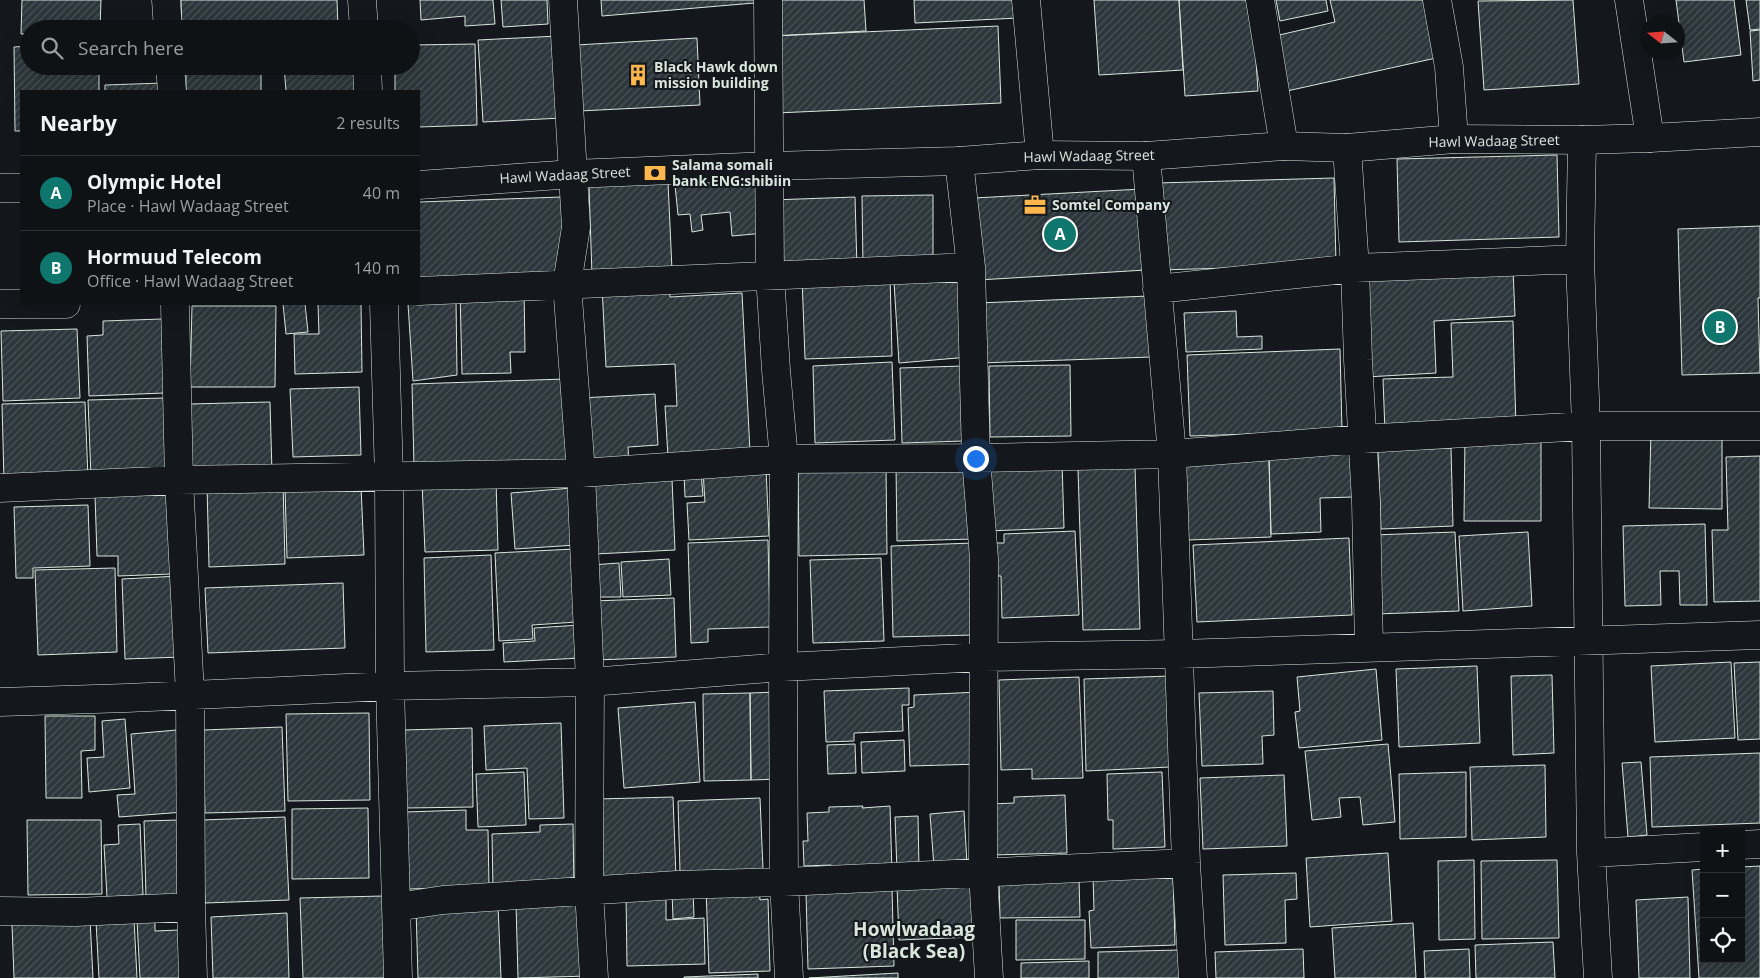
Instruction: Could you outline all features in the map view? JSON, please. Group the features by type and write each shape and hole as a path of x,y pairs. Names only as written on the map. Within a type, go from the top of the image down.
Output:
{"street":[{"path":"166,0 167,20"},
{"path":"362,0 363,20"},
{"path":"563,0 576,228 568,284 580,473 590,682 589,890 594,978"},
{"path":"768,0 770,275 784,459 784,882 789,978"},
{"path":"1026,0 1040,155"},
{"path":"1260,0 1284,146"},
{"path":"1437,0 1449,67 1454,138"},
{"path":"1629,0 1650,138"},
{"path":"171,75 172,90"},
{"path":"367,75 368,90"},
{"name":"Hawl Wadaag Street","path":"420,185 573,174 959,160 1040,155 1146,156 1284,146 1347,148 1454,138 1582,140 1760,132"},
{"path":"1582,140 1580,259 1586,426 1591,853 1598,978"},
{"path":"1347,148 1355,268 1366,502 1369,647"},
{"path":"1146,156 1172,454 1186,863 1193,978"},
{"path":"959,160 971,267 976,458 984,559 983,872 989,978"},
{"path":"0,188 20,188"},
{"path":"1157,288 1355,268 1580,259"},
{"path":"420,291 971,267"},
{"path":"0,304 20,304"},
{"path":"175,305 180,480 190,694 190,908 193,978"},
{"path":"384,305 390,686 398,978"},
{"path":"0,488 180,480 580,473 784,459 1172,454 1362,439 1586,426 1760,426"},
{"path":"0,702 390,686 590,682 783,667 984,657 1180,654 1760,635"},
{"path":"1745,845 1760,844"},
{"path":"1591,853 1700,847"},
{"path":"396,907 443,900 677,885 784,882 1186,863"},
{"path":"0,911 75,912 190,908"}],"building":[{"path":"22,0 101,0 100,20 21,20"},
{"path":"181,0 337,0 338,20 182,20"},
{"path":"420,0 493,0 495,24 465,26 465,16 421,20"},
{"path":"501,0 547,0 548,24 503,27"},
{"path":"601,0 766,0 766,2 602,16"},
{"path":"772,0 864,0 866,31 772,36"},
{"path":"914,0 1018,0 1019,18 915,23"},
{"path":"1094,0 1179,0 1183,70 1099,75"},
{"path":"1179,0 1252,0 1258,91 1185,96"},
{"path":"1276,0 1326,0 1328,11 1280,21"},
{"path":"1330,0 1423,0 1436,58 1287,91 1275,36 1335,22"},
{"path":"1573,0 1579,84 1484,90 1478,1"},
{"path":"1676,0 1734,0 1741,55 1684,62 1685,15 1678,15"},
{"path":"1746,0 1760,0 1760,29 1750,30"},
{"path":"998,26 1001,103 776,113 772,36"},
{"path":"1760,30 1760,80 1753,81 1750,31"},
{"path":"558,36 562,118 483,122 478,40"},
{"name":"Black Hawk down mission building","path":"697,38 700,105 579,111 576,45"},
{"path":"475,44 477,125 420,127 420,90 395,90 395,75 420,75 420,45"},
{"path":"14,47 20,47 20,75 99,75 99,90 20,90 20,131 15,131"},
{"path":"186,75 261,75 261,90 186,90"},
{"path":"285,75 353,75 355,90 286,90"},
{"path":"163,83 163,90 105,90 105,85"},
{"path":"1557,155 1559,237 1399,242 1397,159"},
{"path":"760,177 765,233 732,236 730,212 701,215 703,230 692,232 690,214 678,215 675,185"},
{"path":"1334,178 1336,265 1159,270 1157,183"},
{"path":"668,182 672,270 592,275 589,186"},
{"path":"1142,189 1146,270 978,280 974,198"},
{"path":"933,195 933,266 863,267 862,196"},
{"path":"562,197 563,276 420,281 420,202"},
{"path":"855,197 857,268 773,271 771,200"},
{"path":"1760,226 1760,298 1758,298 1760,373 1682,375 1678,229"},
{"path":"1513,269 1515,316 1434,321 1436,373 1366,377 1361,277"},
{"path":"890,274 892,356 805,359 802,277"},
{"path":"964,277 969,357 899,363 894,282"},
{"path":"669,282 670,297 742,293 750,452 668,457 665,406 677,406 675,364 606,367 602,286"},
{"path":"524,289 525,352 510,352 511,373 462,374 460,291"},
{"path":"1149,296 1151,357 980,363 978,303"},
{"path":"456,300 457,375 413,381 408,305 420,305 420,303"},
{"path":"283,305 305,305 308,332 286,334"},
{"path":"318,305 361,305 362,372 295,374 294,334 319,334"},
{"path":"192,306 276,306 275,387 190,387"},
{"path":"1236,311 1237,337 1262,336 1262,349 1186,352 1184,313"},
{"path":"162,319 164,393 89,396 87,336 103,335 103,321"},
{"path":"1513,321 1516,428 1385,432 1383,379 1453,377 1451,323"},
{"path":"77,329 80,398 3,401 1,331"},
{"path":"1340,349 1342,431 1190,436 1187,355"},
{"path":"892,362 895,440 815,443 813,366"},
{"path":"1070,365 1071,436 990,437 989,366"},
{"path":"962,366 964,441 902,443 900,368"},
{"path":"565,379 568,461 414,466 412,384"},
{"path":"359,387 361,455 293,457 290,389"},
{"path":"655,394 658,445 628,447 629,464 584,467 581,398"},
{"path":"165,398 167,474 91,477 88,400"},
{"path":"85,402 88,478 4,481 2,404"},
{"path":"270,402 272,473 192,475 190,404"},
{"path":"1651,431 1722,431 1722,509 1649,508"},
{"path":"1465,436 1541,437 1541,521 1464,521"},
{"path":"1451,448 1453,526 1381,529 1378,451"},
{"path":"1352,453 1354,497 1320,498 1321,532 1271,534 1269,456"},
{"path":"1760,456 1760,601 1714,602 1712,530 1728,530 1726,457"},
{"path":"1269,460 1271,537 1188,540 1186,462"},
{"path":"1062,462 1064,528 987,531 985,464"},
{"path":"974,464 975,539 897,541 896,465"},
{"path":"886,467 887,554 799,556 798,469"},
{"path":"1135,467 1140,629 1083,630 1078,469"},
{"path":"766,468 769,536 689,540 687,503 705,502 703,471"},
{"path":"701,472 703,496 685,497 684,473"},
{"path":"672,479 675,550 595,554 592,483"},
{"path":"496,480 498,550 425,552 422,482"},
{"path":"283,481 285,564 209,567 207,484"},
{"path":"361,486 364,555 287,558 285,488"},
{"path":"572,488 576,545 515,549 511,493"},
{"path":"169,493 172,574 118,576 118,556 97,556 95,495"},
{"path":"88,505 90,566 33,568 33,578 16,578 14,507"},
{"path":"1705,524 1707,605 1680,605 1679,571 1660,571 1661,605 1625,606 1623,526"},
{"path":"1075,531 1079,615 1002,618 1001,576 992,576 990,543 1004,543 1004,534"},
{"path":"1455,532 1459,611 1376,614 1373,535"},
{"path":"1528,532 1532,606 1463,611 1459,536"},
{"path":"1349,538 1352,615 1197,622 1193,545"},
{"path":"768,540 770,627 708,629 708,642 691,643 688,543"},
{"path":"973,543 974,635 893,637 891,546"},
{"path":"574,549 577,622 532,625 533,639 499,641 495,553"},
{"path":"491,555 494,650 426,652 424,558"},
{"path":"881,558 884,641 813,643 810,560"},
{"path":"669,559 671,595 623,597 621,562"},
{"path":"619,563 621,597 592,597 591,565"},
{"path":"115,568 117,652 38,655 35,570"},
{"path":"179,576 182,657 125,659 122,579"},
{"path":"343,583 345,648 208,653 205,588"},
{"path":"674,598 676,657 595,660 593,601"},
{"path":"580,625 581,658 504,662 503,643 535,641 534,628"},
{"path":"1731,662 1735,738 1655,742 1651,666"},
{"path":"1760,662 1760,739 1738,740 1734,663"},
{"path":"1477,666 1480,743 1399,747 1396,669"},
{"path":"1376,669 1382,740 1299,748 1295,712 1300,711 1297,677"},
{"path":"1552,675 1554,753 1513,755 1511,676"},
{"path":"1170,676 1170,767 1086,771 1084,679"},
{"path":"1079,677 1083,778 1032,779 1032,769 1001,770 999,680"},
{"path":"909,688 909,705 902,705 903,731 854,733 854,741 826,742 824,691"},
{"path":"1273,691 1274,735 1262,736 1263,764 1202,766 1199,693"},
{"path":"779,692 781,779 751,780 750,693"},
{"path":"979,692 981,764 910,766 908,708 914,707 914,695"},
{"path":"750,693 751,780 704,781 703,694"},
{"path":"695,702 700,782 624,788 618,708"},
{"path":"369,713 370,800 288,801 286,714"},
{"path":"45,716 95,716 95,750 81,751 82,798 46,798"},
{"path":"125,719 130,788 89,792 87,758 104,757 102,721"},
{"path":"561,723 564,818 529,819 527,768 486,770 484,726"},
{"path":"282,727 285,811 205,813 203,730"},
{"path":"472,728 473,807 406,808 405,730"},
{"path":"177,730 184,812 119,817 117,795 135,794 131,734"},
{"path":"904,740 905,771 862,773 861,742"},
{"path":"855,744 856,773 828,774 827,745"},
{"path":"1388,744 1395,822 1363,825 1360,797 1339,798 1341,817 1312,820 1305,751"},
{"path":"1760,753 1760,823 1652,827 1650,757"},
{"path":"1641,762 1647,835 1628,837 1622,763"},
{"path":"1545,765 1546,837 1472,840 1470,767"},
{"path":"524,772 526,825 478,827 476,774"},
{"path":"1162,772 1165,847 1113,849 1113,820 1108,820 1107,774"},
{"path":"1466,772 1466,837 1400,839 1399,774"},
{"path":"1284,775 1287,846 1203,849 1200,778"},
{"path":"1065,795 1067,853 992,855 990,804 1014,803 1014,797"},
{"path":"673,797 676,877 601,880 598,799"},
{"path":"760,798 763,869 680,872 678,801"},
{"path":"863,806 862,808 890,806 892,873 831,875 831,865 804,866 803,841 808,841 807,813 829,812 829,807"},
{"path":"368,808 369,878 292,879 292,809"},
{"path":"466,810 466,830 488,830 489,887 408,889 406,812"},
{"path":"964,811 967,864 934,867 930,814"},
{"path":"918,816 919,870 897,871 895,817"},
{"path":"285,817 289,900 205,903 202,820"},
{"path":"27,820 101,820 102,894 28,895"},
{"path":"179,820 181,896 146,897 144,821"},
{"path":"140,824 143,895 107,897 104,845 119,844 118,825"},
{"path":"573,824 574,888 493,891 492,834 540,832 540,825"},
{"path":"1388,853 1392,921 1310,927 1306,858"},
{"path":"1474,860 1475,939 1439,940 1438,861"},
{"path":"1557,860 1559,938 1482,939 1481,861"},
{"path":"1760,866 1760,978 1699,978 1692,870 1700,869 1700,963 1745,963 1745,867"},
{"path":"1173,873 1175,945 1091,948 1089,911 1094,910 1093,876"},
{"path":"1296,873 1297,899 1285,900 1286,943 1225,945 1223,875"},
{"path":"1079,878 1080,917 1000,918 999,879"},
{"path":"972,884 974,937 899,940 897,886"},
{"path":"759,886 760,900 768,899 770,971 709,973 706,888"},
{"path":"892,889 894,966 808,969 806,892"},
{"path":"693,890 694,917 673,919 672,891"},
{"path":"626,893 666,893 666,920 704,918 705,964 627,966"},
{"path":"383,896 385,978 303,978 300,898"},
{"path":"1688,897 1690,978 1639,978 1636,900"},
{"path":"587,902 589,976 518,978 516,904"},
{"path":"498,905 501,978 418,978 416,908"},
{"path":"287,913 289,978 213,978 211,917"},
{"path":"90,919 93,978 14,978 12,924"},
{"path":"134,919 137,978 99,978 96,921"},
{"path":"137,920 155,920 155,931 179,930 181,978 140,978"},
{"path":"1016,920 1085,920 1085,959 1016,960"},
{"path":"1413,923 1416,978 1335,978 1332,928"},
{"path":"1553,942 1555,978 1476,978 1475,945"},
{"path":"1303,949 1304,978 1216,978 1215,952"},
{"path":"1469,949 1470,978 1425,978 1424,951"},
{"path":"1179,950 1180,978 1098,978 1098,952"},
{"path":"1089,961 1089,978 1021,978 1021,963"},
{"path":"898,973 898,978 809,978"},
{"path":"758,974 758,978 684,978 684,977"}],"place":[{"name":"Black Hawk down mission building","path":"638,75"},
{"name":"Salama somali bank ENG:shibiin","path":"655,173"},
{"name":"Somtel Company","path":"1035,205"},
{"name":"Olympic Hotel","path":"1060,234"},
{"name":"Hormuud Telecom","path":"1720,327"}],"district":[{"name":"Howlwadaag (Black Sea)","path":"914,940"}]}
